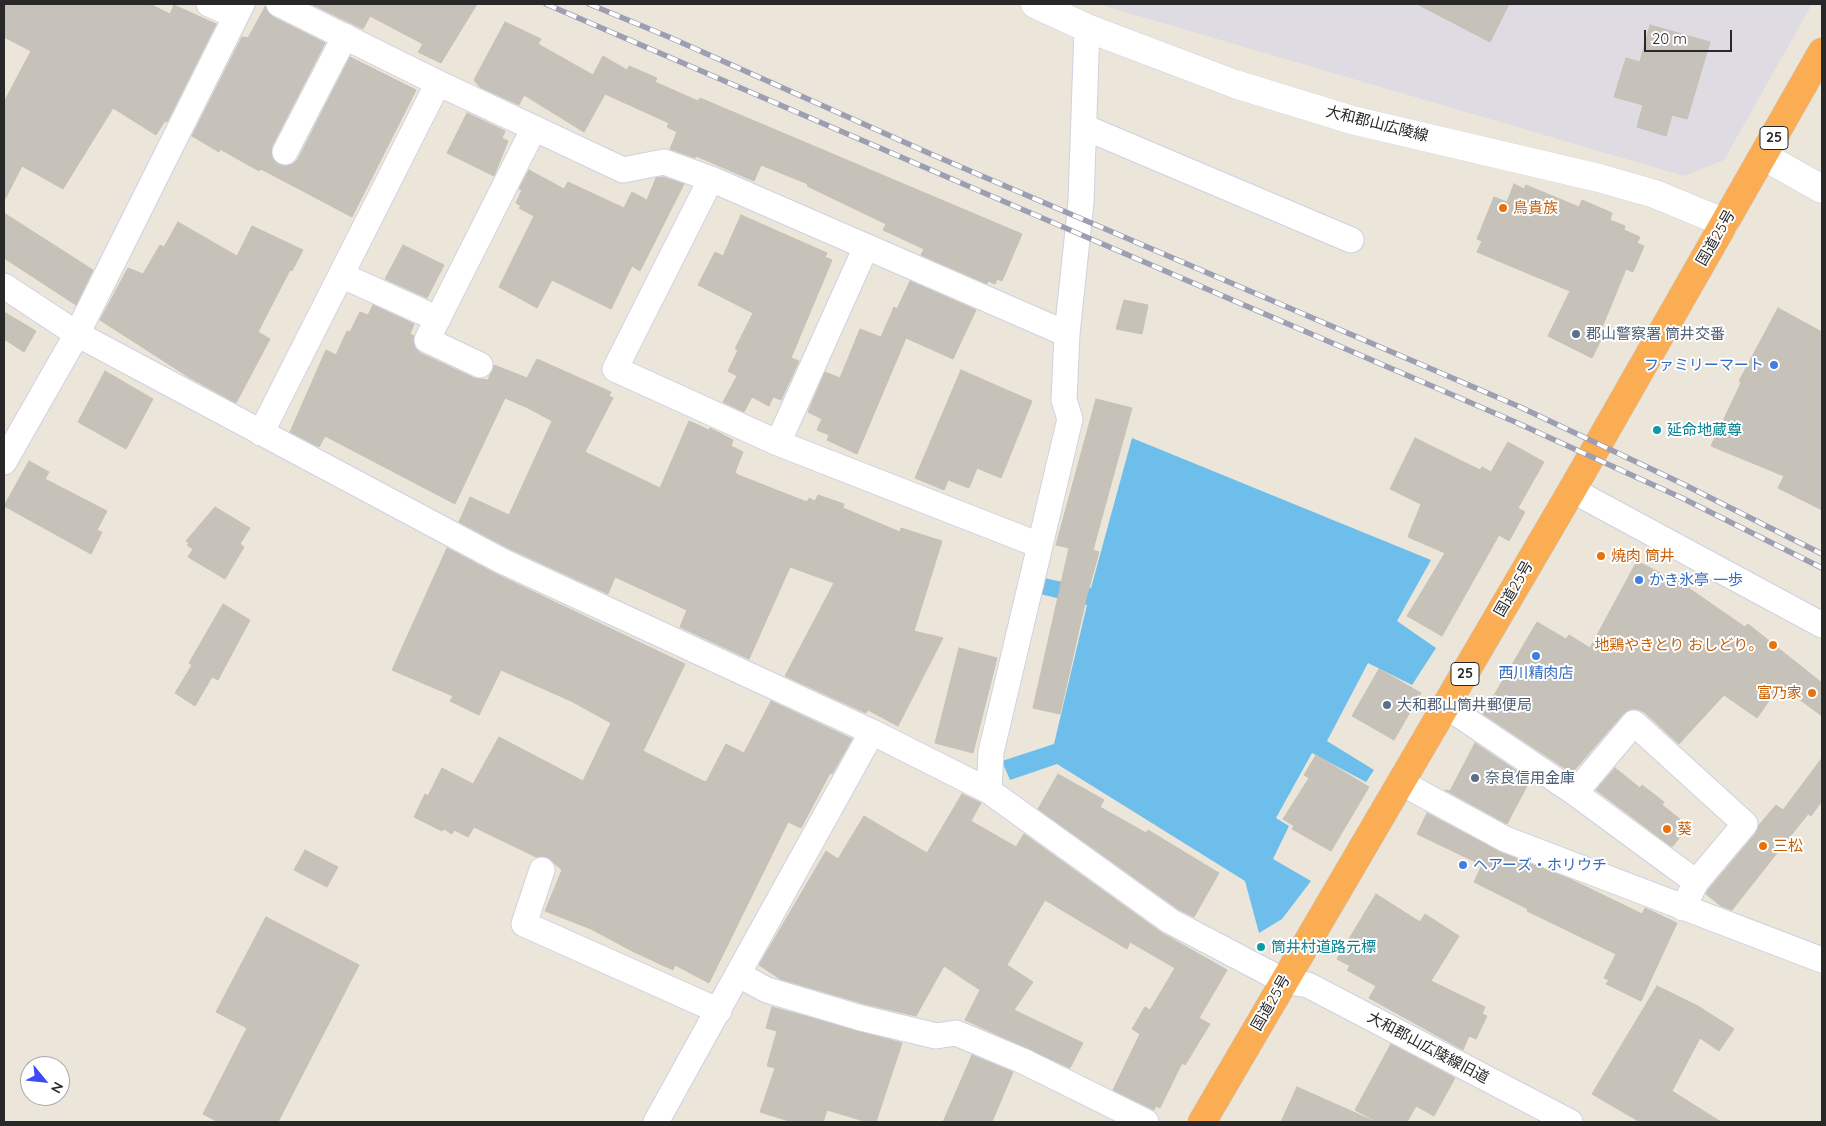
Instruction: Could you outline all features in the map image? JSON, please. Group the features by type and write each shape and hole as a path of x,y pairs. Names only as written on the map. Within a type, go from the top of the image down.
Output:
{"highway":[{"name":"国道25号","path":"1202,1122 1572,490 1822,52"}],"main road":[{"name":"大和郡山広陵線","path":"1035,4 1087,28 1234,84 1352,120 1599,178 1655,194 1725,223"},
{"path":"1764,156 1822,189"}],"street":[{"path":"4,462 77,334 239,10 209,4"},
{"path":"279,4 438,83 622,170 664,162 711,179 1067,334"},
{"path":"989,791 991,752 1070,419 1064,400 1067,334 1081,202 1087,28"},
{"path":"285,152 345,36"},
{"path":"262,433 438,83"},
{"path":"1084,126 1351,240"},
{"path":"480,365 427,340 534,128"},
{"path":"711,179 615,369 778,443 1039,545"},
{"path":"778,443 866,247"},
{"path":"341,274 438,319"},
{"name":"大和郡山広陵線旧道","path":"4,286 77,334 502,561 872,732 989,791 1170,921 1284,981 1308,985 1570,1122"},
{"path":"1572,490 1822,625"},
{"path":"1446,706 1574,793 1696,882"},
{"path":"1574,793 1634,723 1745,824 1696,882 1683,908"},
{"path":"656,1122 872,732"},
{"path":"1400,782 1505,839 1822,960"},
{"path":"542,870 524,924 719,1011"},
{"path":"739,975 767,990 861,1018 936,1036 956,1033 1023,1061 1146,1122"}],"shaded area":[{"path":"1098,4 1812,4 1724,160 1684,176"}],"water":[{"path":"1132,438 1431,560 1397,621 1436,648 1412,685 1368,663 1327,741 1374,770 1366,782 1312,753 1276,818 1289,826 1273,859 1311,881 1282,919 1259,933 1245,881 1057,764 1010,780 1002,761 1054,744 1087,605 1040,594 1044,578 1091,588"}],"building":[{"path":"4,4 150,4 170,14 174,5 216,24 167,122 165,121 156,135 113,108 63,189 22,166 4,201 4,102 31,51 4,37"},
{"path":"311,4 477,4 441,63 418,52 423,44 370,16 363,29"},
{"path":"1417,4 1509,4 1490,42"},
{"path":"265,7 273,17 325,43 272,146 273,159 278,164 286,166 293,164 298,159 350,57 416,90 352,217 261,169 259,171 220,149 219,152 192,136 242,37 248,38"},
{"path":"505,22 541,39 538,44 593,75 603,56 627,70 629,66 657,78 655,82 698,101 700,98 1022,234 1002,281 997,279 995,284 988,281 987,284 921,255 924,249 883,230 886,224 807,186 808,184 761,165 754,181 696,156 695,158 670,149 677,132 667,127 669,123 605,94 584,132 524,95 519,105 480,87 474,80"},
{"path":"1650,25 1710,42 1687,119 1672,115 1666,136 1637,127 1643,105 1614,97 1626,58 1640,62"},
{"path":"467,113 505,131 502,138 508,141 494,176 447,153"},
{"path":"529,170 564,189 568,182 624,208 632,192 647,200 656,178 663,177 684,184 640,271 632,266 611,309 552,280 537,308 499,287 534,216 519,208 521,206 516,203 522,190 519,189"},
{"path":"1514,184 1524,189 1526,185 1579,207 1582,200 1612,213 1610,220 1625,226 1624,230 1640,237 1637,243 1644,246 1633,272 1626,269 1601,330 1605,332 1592,358 1548,336 1570,291 1477,252 1482,241 1477,239 1494,197 1507,202"},
{"path":"4,213 93,270 76,305 4,258"},
{"path":"741,215 827,253 825,257 832,260 791,358 799,361 781,400 773,397 769,406 752,397 744,412 723,402 737,376 728,371 738,350 735,349 753,313 698,285 715,252 723,256"},
{"path":"178,222 237,256 252,226 303,250 292,271 290,270 258,332 270,339 236,403 187,376 100,320 128,268 143,274 160,245 164,247"},
{"path":"403,245 444,265 427,298 385,279"},
{"path":"910,281 976,310 953,359 906,338 857,454 827,440 829,435 817,430 822,419 808,412 825,372 840,378 860,329 881,337 894,307 897,309"},
{"path":"1124,300 1148,305 1142,334 1116,329"},
{"path":"373,305 414,324 410,334 414,336 415,348 420,353 474,378 488,380 494,365 527,378 537,359 611,392 609,396 613,398 585,452 660,488 689,421 709,430 710,428 733,440 731,446 743,452 735,472 738,475 807,502 809,498 815,501 818,495 844,504 843,508 900,532 901,528 942,541 914,631 943,638 898,726 868,710 866,713 785,676 834,583 790,567 749,659 680,627 687,610 615,577 608,594 508,548 459,522 470,497 509,515 552,421 528,408 505,398 455,504 325,436 319,447 290,432 326,350 336,355 347,331 350,332 360,312 368,315"},
{"path":"1778,308 1822,332 1822,510 1778,488 1784,476 1711,446 1741,383 1739,381"},
{"path":"4,312 36,331 24,352 4,339"},
{"path":"961,370 1032,401 1001,478 977,468 969,488 948,480 944,490 915,478"},
{"path":"105,371 153,399 126,449 78,422"},
{"path":"1096,399 1132,408 1093,550 1099,552 1086,599 1060,714 1033,708 1069,548 1056,545"},
{"path":"1415,438 1480,470 1482,467 1491,472 1508,442 1544,462 1518,508 1525,512 1509,541 1499,535 1442,636 1407,616 1445,553 1408,537 1421,504 1390,489"},
{"path":"29,461 49,472 45,479 107,511 97,530 102,532 91,554 4,506"},
{"path":"215,507 250,528 240,544 244,547 225,579 188,557 193,549 187,545 189,543 186,541"},
{"path":"447,548 496,574 685,664 643,751 699,779 706,782 726,744 744,753 771,701 852,739 832,774 830,773 801,828 788,822 709,983 675,965 673,970 591,929 545,911 562,870 547,857 536,857 474,827 468,837 454,830 452,834 444,829 442,831 414,817 425,794 428,796 442,768 473,784 499,737 583,781 611,723 571,701 501,670 479,715 450,701 453,696 392,670"},
{"path":"1637,561 1677,580 1745,627 1748,624 1822,683 1822,716 1780,685 1757,718 1724,695 1679,744 1644,712 1630,709 1623,714 1572,773 1483,714 1537,622 1566,639 1569,635 1590,648"},
{"path":"223,604 250,620 218,680 212,677 195,706 175,693 192,665 189,663"},
{"path":"959,648 997,658 973,753 935,743"},
{"name":"大和郡山筒井郵便局","path":"1379,669 1421,693 1394,740 1352,716"},
{"path":"1475,743 1530,780 1507,824 1445,790 1450,791"},
{"path":"1316,755 1369,787 1331,851 1292,829 1294,826 1283,819 1309,778 1304,775"},
{"path":"1822,758 1822,801 1811,816 1808,814 1732,910 1721,906 1706,894 1708,890 1756,833 1759,825 1776,805 1783,810"},
{"path":"1615,768 1640,788 1642,785 1664,802 1662,805 1689,826 1672,847 1596,790"},
{"path":"1058,774 1104,800 1100,807 1146,833 1148,830 1219,873 1194,917 1178,909 1038,809"},
{"path":"962,794 981,803 971,821 1016,847 1024,834 1162,933 1227,970 1199,1018 1210,1024 1185,1065 1182,1063 1160,1108 1156,1106 1154,1110 1113,1090 1140,1034 1132,1029 1145,1007 1150,1010 1175,968 1130,942 1127,949 1045,900 1007,965 1033,982 1014,1010 1083,1043 1070,1068 965,1020 980,990 944,966 916,1016 865,1004 780,979 759,965 826,851 838,859 864,816 927,853"},
{"path":"1427,813 1500,852 1570,879 1642,914 1645,908 1677,923 1641,1001 1606,984 1609,980 1604,978 1616,954 1527,911 1528,909 1474,882 1482,865 1417,834"},
{"path":"305,850 338,867 327,887 294,870"},
{"path":"1376,894 1420,922 1425,914 1459,936 1431,981 1485,1007 1482,1014 1487,1016 1476,1039 1469,1036 1463,1050 1369,998 1376,986 1347,970 1350,966 1337,959"},
{"path":"266,917 359,965 278,1122 218,1122 203,1114 247,1028 216,1012"},
{"path":"1657,986 1698,1006 1734,1029 1719,1051 1700,1038 1672,1091 1721,1122 1640,1122 1592,1094"},
{"path":"772,1007 902,1043 876,1122 867,1122 827,1110 823,1122 792,1122 760,1112 775,1068 767,1066 777,1031 766,1028"},
{"path":"1391,1044 1455,1078 1434,1116 1416,1106 1407,1122 1378,1122 1355,1110"},
{"path":"972,1055 1013,1072 992,1122 943,1122"},
{"path":"1297,1087 1376,1122 1281,1122"}],"railway":[{"path":"546,4 1513,421 1682,498 1822,568"},
{"path":"589,4 669,37 933,155 1520,407 1683,484 1822,554"}],"place":[{"name":"鳥貴族","path":"1503,208"},
{"name":"郡山警察署 筒井交番","path":"1576,334"},
{"name":"ファミリーマート","path":"1774,365"},
{"name":"延命地蔵尊","path":"1657,430"},
{"name":"焼肉 筒井","path":"1601,556"},
{"name":"かき氷亭 一歩","path":"1639,580"},
{"name":"地鶏やきとり おしどり。","path":"1773,645"},
{"name":"西川精肉店","path":"1536,656"},
{"name":"富乃家","path":"1812,693"},
{"name":"大和郡山筒井郵便局","path":"1387,705"},
{"name":"奈良信用金庫","path":"1475,778"},
{"name":"葵","path":"1667,829"},
{"name":"三松","path":"1763,846"},
{"name":"ヘアーズ・ホリウチ","path":"1463,865"},
{"name":"筒井村道路元標","path":"1261,947"}]}
